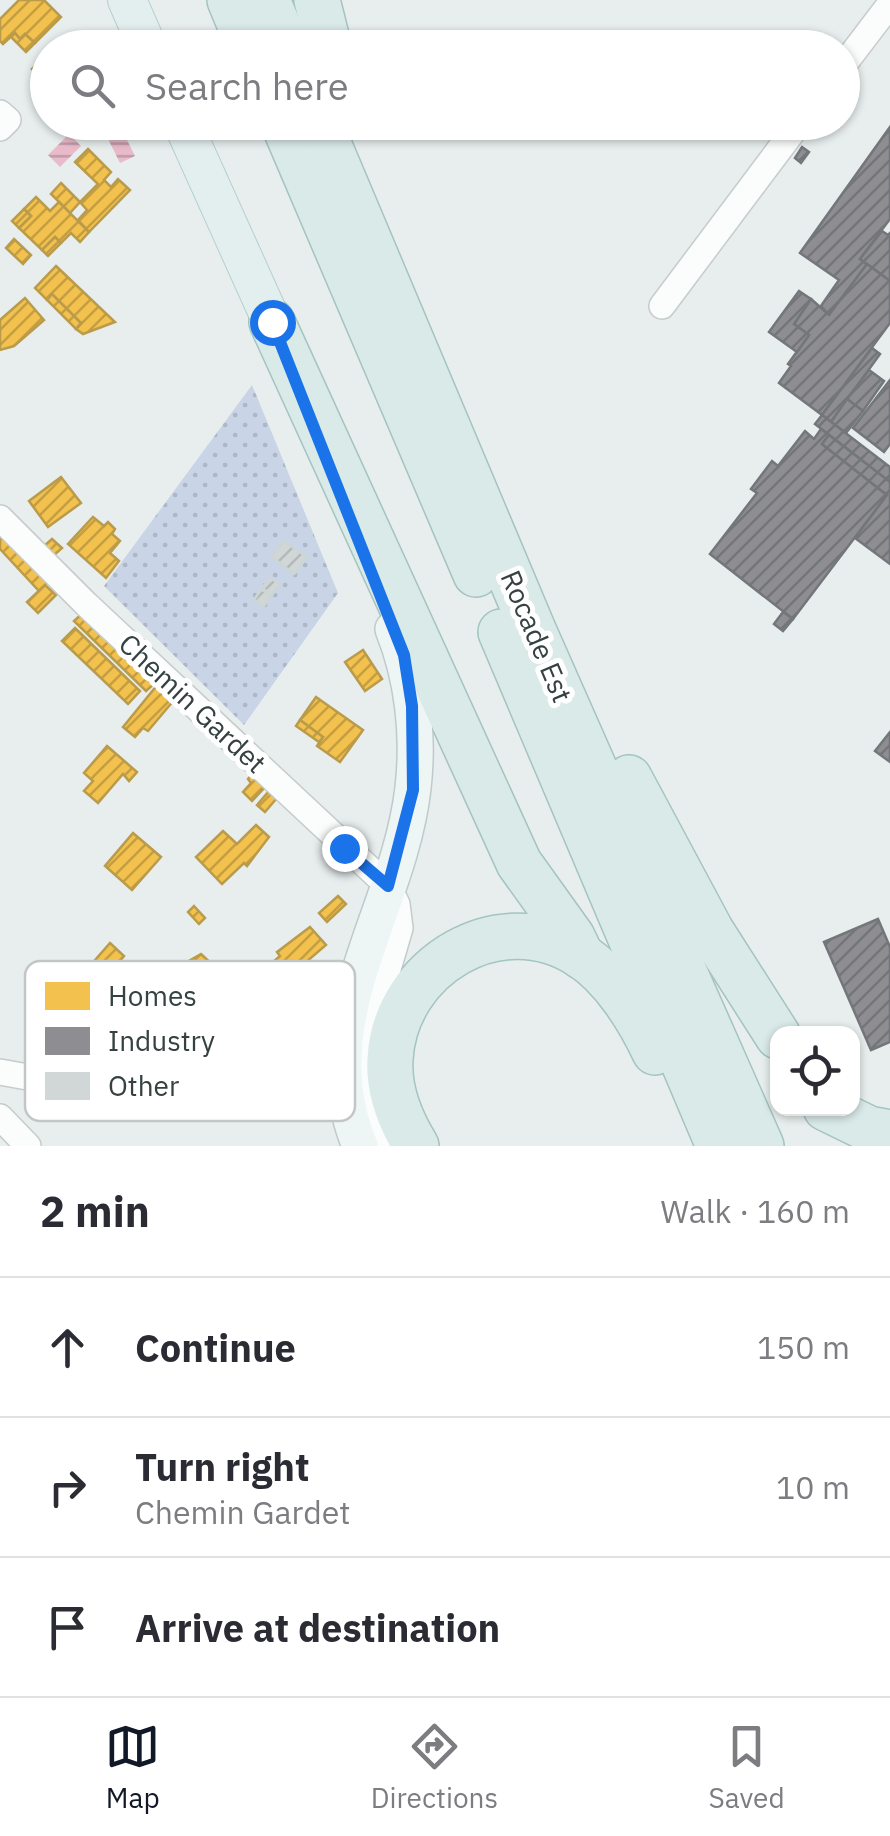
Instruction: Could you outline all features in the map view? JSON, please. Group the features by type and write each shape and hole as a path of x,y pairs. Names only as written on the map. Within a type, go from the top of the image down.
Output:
{"highway":[{"path":"230,0 242,30"},
{"path":"266,0 279,30"},
{"path":"317,0 324,30"},
{"path":"335,147 370,254"},
{"name":"Rocade Est","path":"335,147 370,254 720,1146"},
{"name":"Rocade Est","path":"370,254 408,330 533,630 761,1146"},
{"path":"272,322 518,863 572,937 581,956 627,1004 647,1035 699,1146"},
{"path":"533,630 565,652 710,931 772,1026"},
{"path":"416,1146 398,1110 391,1085 390,1056 408,1002 426,975 446,956 499,936 530,936 581,956"},
{"path":"830,1116 847,1146"},
{"path":"843,1116 890,1133"}],"main road":[{"path":"127,0 140,30"},
{"path":"190,140 272,322"}],"street":[{"path":"860,43 890,4"},
{"path":"0,113 8,120 0,128"},
{"path":"662,306 786,140"},
{"path":"272,322 404,655 408,678 413,790 355,997"},
{"name":"Chemin Gardet","path":"0,518 86,604 388,886"},
{"path":"384,1146 366,1099 363,1054 400,928 397,904 388,886"},
{"path":"0,1072 25,1076"},
{"path":"0,1118 28,1146"},
{"path":"350,1121 360,1146"}],"shaded area":[{"path":"63,140 75,140 81,146 60,167 48,155"},
{"path":"108,140 127,140 135,156 120,163"},
{"path":"252,385 338,593 244,725 104,586"}],"building: Homes":[{"path":"19,0 44,0 61,17 48,30 30,30 30,38 25,34 20,39 15,33 3,44 0,19"},
{"path":"15,33 20,39 25,34 30,38 30,48 26,52 11,37"},
{"path":"88,149 111,172 104,180 111,187 118,179 130,190 89,232 78,220 87,210 80,202 98,184 75,162"},
{"path":"61,183 80,202 70,213 51,194"},
{"path":"36,197 50,211 59,202 89,232 80,242 71,233 61,243 55,237 42,250 19,228 31,216 24,209"},
{"path":"24,209 31,216 19,228 12,221"},
{"path":"55,237 61,243 48,256 42,250"},
{"path":"14,239 31,255 23,264 6,248"},
{"path":"56,266 115,322 83,334 76,329 81,323 52,294 47,300 35,288"},
{"path":"52,294 81,323 76,329 47,300"},
{"path":"25,298 44,320 14,346 0,350 0,320"},
{"path":"61,477 81,503 48,527 29,501"},
{"path":"93,517 104,526 108,522 115,529 112,534 120,541 110,553 119,561 106,578 68,544"},
{"path":"0,525 52,579 39,591 0,549"},
{"path":"52,539 62,548 53,556 44,546"},
{"path":"45,585 56,595 38,613 27,602"},
{"path":"84,612 156,682 146,691 74,621"},
{"path":"75,628 140,691 128,704 62,641"},
{"path":"363,650 382,679 365,691 345,662"},
{"path":"158,684 175,699 148,731 143,728 135,737 123,727"},
{"path":"316,697 363,730 340,762 317,746 323,737 300,720"},
{"path":"300,720 323,737 319,742 296,726"},
{"path":"107,746 137,772 129,781 123,774 98,803 84,791 93,781 84,773"},
{"path":"252,774 265,787 252,801 243,792 251,783 248,779"},
{"path":"269,791 277,798 265,812 257,805"},
{"path":"256,825 269,837 247,866 244,863 222,884 196,857 223,831 237,844"},
{"path":"133,833 161,857 132,890 105,866"},
{"path":"338,896 346,904 327,922 319,913"},
{"path":"194,906 205,918 199,924 188,912"},
{"path":"310,927 326,945 307,961 274,961 280,956 277,952"},
{"path":"110,943 124,956 120,961 94,961"},
{"path":"201,954 208,961 189,961"}],"building: Industry":[{"path":"890,127 890,219 860,259 867,264 829,315 821,306 839,280 800,253"},
{"path":"802,147 809,152 801,163 795,158"},
{"path":"882,231 890,233 890,281 860,259"},
{"path":"867,264 890,281 890,323 822,415 779,383 809,335 794,324 811,299 829,315"},
{"path":"799,291 811,299 794,324 809,335 797,352 769,332"},
{"path":"872,348 880,354 831,422 822,415"},
{"path":"869,370 884,381 863,411 847,399"},
{"path":"890,380 890,444 884,452 853,428"},
{"path":"847,399 863,411 846,433 831,422"},
{"path":"822,415 890,467 890,482 815,424"},
{"path":"821,429 829,435 822,444 887,495 793,619 710,554 757,493 751,489 772,461 778,466 805,431 814,439"},
{"path":"829,435 890,482 890,564 855,538 887,495 822,444"},
{"path":"783,612 793,619 783,631 774,624"},
{"path":"890,732 890,762 875,751"},
{"path":"878,919 890,947 890,1042 871,1050 824,942"}],"building: Other":[{"path":"284,541 307,557 294,574 272,557"},
{"path":"270,578 280,584 272,595 262,588"},
{"path":"261,589 271,596 264,606 254,600"}],"route":[{"path":"272,322 404,655 412,706 413,790 388,886 344,848"}]}
